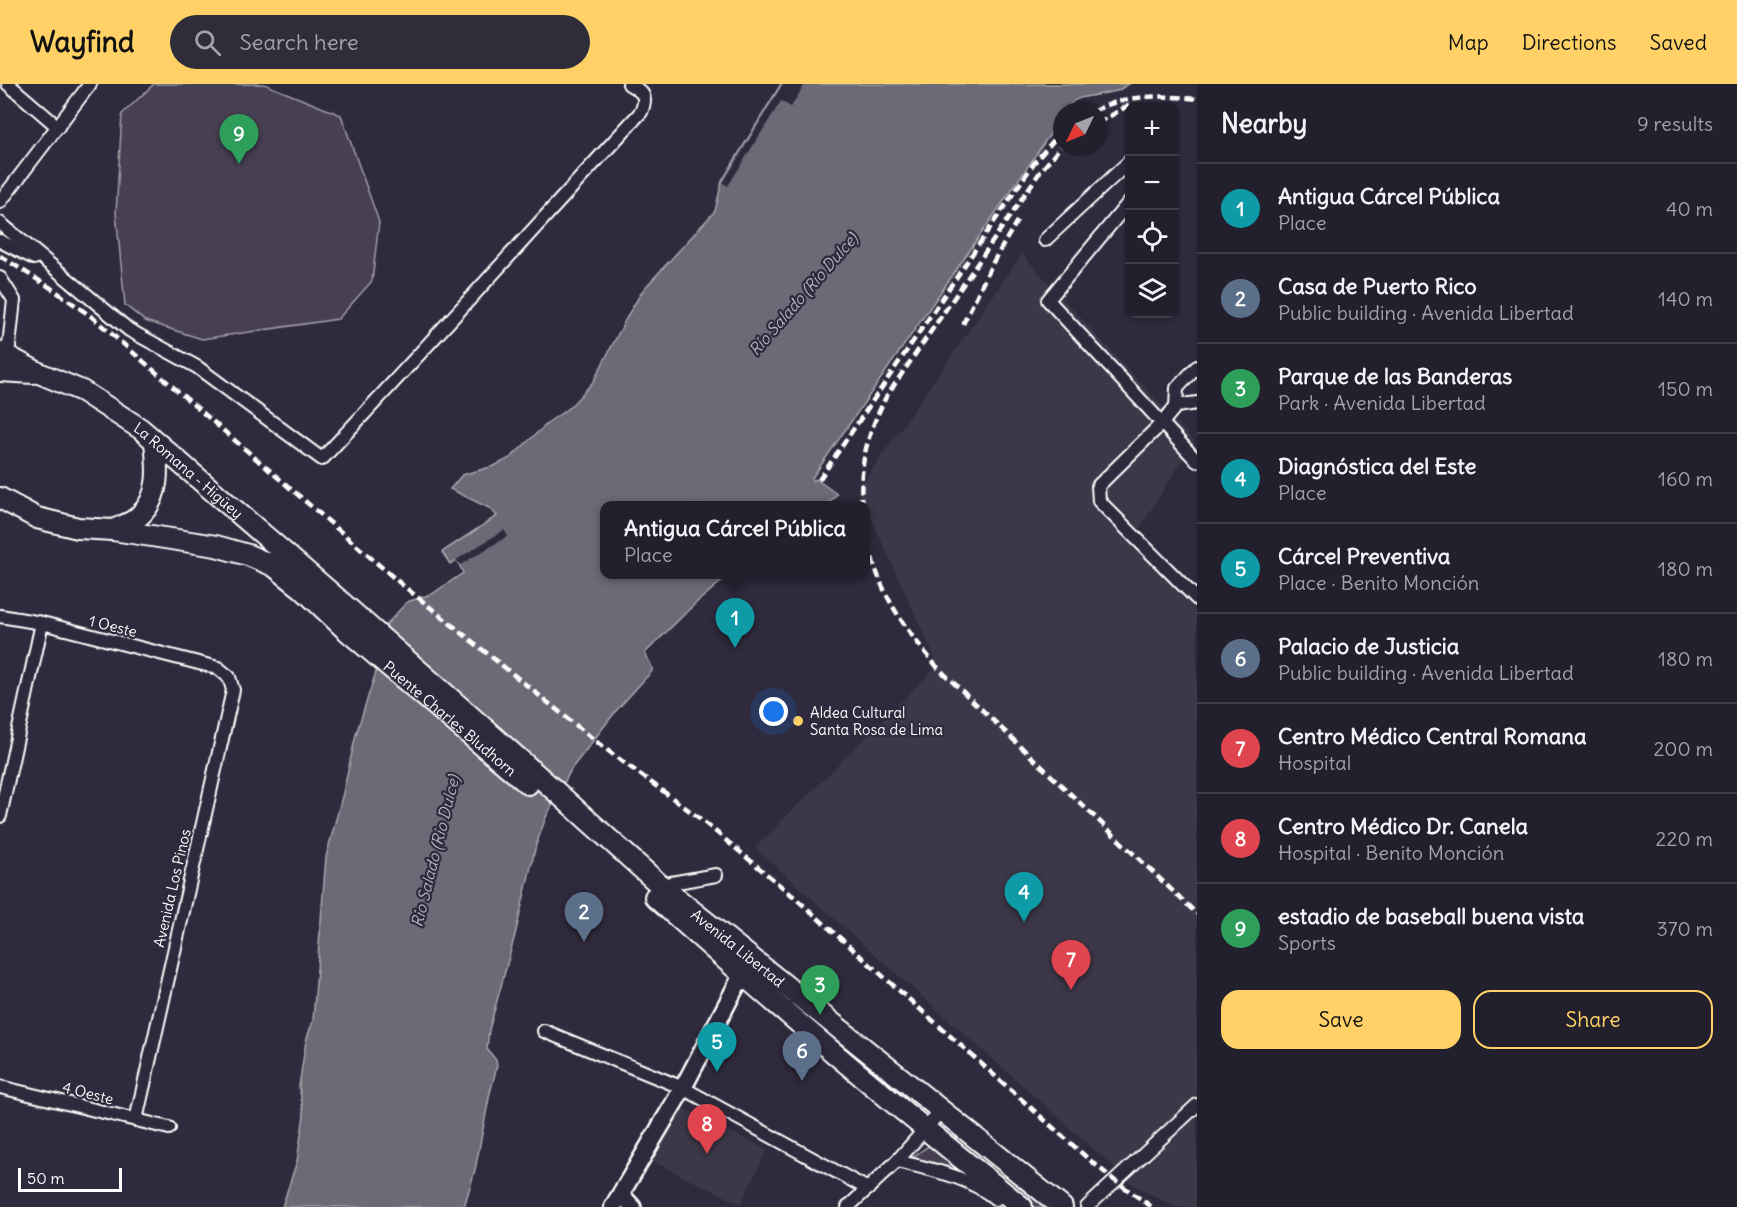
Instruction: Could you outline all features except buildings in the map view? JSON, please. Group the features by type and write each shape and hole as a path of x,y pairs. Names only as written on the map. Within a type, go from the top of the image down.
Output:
{"main road":[{"name":"La Romana - Higüey","path":"3,359 82,391 141,429 279,547 350,622"},
{"path":"113,530 138,518 153,500 158,467 155,442"},
{"path":"0,498 37,518 78,528 113,530 216,546 248,555 274,566 350,622"},
{"name":"Puente Charles Bludhorn","path":"350,622 558,801"},
{"name":"Avenida Libertad","path":"558,801 1062,1207"},
{"name":"Avenida Libertad","path":"558,801 742,975 925,1130 1022,1207"},
{"path":"617,1201 682,1088 742,975"}],"street":[{"path":"8,84 58,127"},
{"path":"0,202 90,84"},
{"path":"0,223 129,330 197,366 322,459 641,112 645,102 643,95 628,84"},
{"path":"1045,240 1125,166"},
{"path":"1125,207 1048,300 1197,461"},
{"path":"0,242 51,266"},
{"path":"0,278 14,300 3,359"},
{"path":"1197,367 1177,388 1176,406 1162,423 1098,486 1099,501 1197,599"},
{"path":"1176,406 1197,404"},
{"name":"1 Oeste","path":"0,616 42,623 218,668"},
{"path":"0,816 4,777 42,623"},
{"name":"Avenida Los Pinos","path":"136,1120 233,690 229,677 218,668"},
{"path":"660,885 716,875"},
{"path":"544,1031 682,1088 868,1189"},
{"name":"4 Oeste","path":"0,1087 169,1128"},
{"path":"1088,1207 1127,1168 1197,1105"},
{"path":"848,1207 897,1161 941,1111"},
{"path":"897,1161 963,1179 986,1190 1006,1207"},
{"path":"617,1201 633,1207"}],"shaded area":[{"path":"154,84 264,84 341,115 379,222 372,281 338,319 202,339 145,321 125,305 116,213 122,114"},
{"path":"1022,254 1194,441 1133,539 1197,612 1197,1207 1174,1207 1134,1185 755,848 938,665 870,516 870,501 863,501 858,490"},
{"path":"675,1104 767,1150 741,1204 647,1159"},
{"path":"949,1123 1045,1207 1019,1207 937,1138"},
{"path":"930,1145 964,1175 907,1161"}],"water":[{"name":"Río Salado (Río Dulce)","path":"781,84 1129,84 1117,91 1080,98 1072,102 1053,102 1053,130 812,478 812,481 816,479 837,494 831,501 600,501 600,579 724,579 645,653 652,671 616,711 572,768 546,817 536,845 515,935 489,1030 487,1049 496,1060 497,1066 475,1170 464,1207 282,1207 297,1161 304,1115 299,1086 306,1041 313,1020 326,857 356,734 379,663 386,625 407,602 432,594 463,573 457,560 450,564 442,552 497,516 491,509 450,489 462,475 494,466 510,458 550,421 570,407 593,382 643,290 715,211 722,181"}],"pier":[{"path":"783,84 805,84 791,107 781,101 728,186 723,183"},
{"path":"504,530 508,536 460,565 456,560"}],"railway":[{"path":"1107,105 1145,97 1197,99"},
{"path":"1107,118 1125,107"},
{"path":"819,480 1034,163 1053,141"},
{"path":"862,501 863,463 869,437 886,397 1053,156"},
{"path":"963,324 992,264 1017,221"},
{"path":"0,256 92,317 400,583 603,747 698,817 793,896 1085,1156 1152,1207"},
{"path":"870,552 892,605 938,668 1197,914"}],"place":[{"name":"estadio de baseball buena vista","path":"239,164"},
{"name":"Antigua Cárcel Pública","path":"735,648"},
{"name":"Aldea Cultural Santa Rosa de Lima","path":"798,721"},
{"name":"Diagnóstica del Este","path":"1024,922"},
{"name":"Casa de Puerto Rico","path":"584,942"},
{"name":"Centro Médico Central Romana","path":"1071,990"},
{"name":"Parque de las Banderas","path":"820,1015"},
{"name":"Cárcel Preventiva","path":"717,1072"},
{"name":"Palacio de Justicia","path":"802,1081"},
{"name":"Centro Médico Dr. Canela","path":"707,1154"}]}
